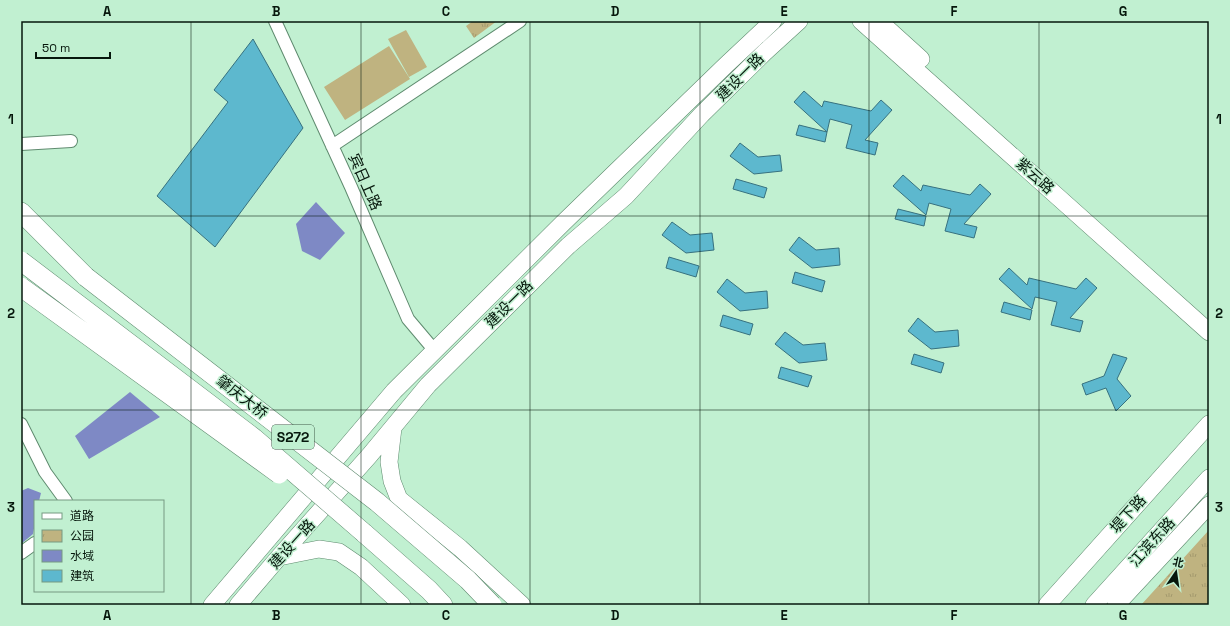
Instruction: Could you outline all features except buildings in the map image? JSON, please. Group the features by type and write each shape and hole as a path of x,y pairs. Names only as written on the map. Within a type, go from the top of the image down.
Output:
{"main road":[{"name":"建设一路","path":"212,605 394,391 569,216 773,21"},
{"name":"建设一路","path":"238,605 279,557 325,507 428,385 568,246 626,196 702,114 799,21"},
{"name":"紫云路","path":"861,21 1209,332"},
{"name":"紫云路","path":"879,21 1209,319"},
{"path":"21,212 86,277"},
{"name":"肇庆大桥","path":"21,228 377,502 468,580 492,605"},
{"name":"肇庆大桥","path":"21,261 254,438 429,590 443,605"},
{"path":"21,287 243,449 364,533"},
{"name":"堤下路","path":"1047,605 1209,424"},
{"path":"393,428 390,462 392,481 399,499 460,548 522,605"},
{"name":"堤下路","path":"1061,605 1209,440"},
{"name":"江滨东路","path":"1094,605 1209,478"},
{"name":"江滨东路","path":"1116,605 1209,504"},
{"path":"279,557 319,549 339,552 361,567 402,605"}],"street":[{"name":"宾日上路","path":"275,21 408,319 435,351"},
{"path":"332,146 520,21"},
{"path":"21,144 71,141"},
{"path":"21,424 44,472 65,500"},
{"path":"21,553 34,544"}],"green space":[{"path":"473,21 497,21 474,38 466,26"},
{"path":"406,30 427,67 409,77 388,39"},
{"path":"389,46 410,79 345,120 324,87"},
{"path":"1209,530 1209,605 1141,605"}],"water":[{"path":"316,202 345,233 320,260 302,251 296,224"},
{"path":"130,392 160,417 89,459 75,436"},
{"path":"28,488 41,493 39,500 34,500 33,534 21,544 21,491"}]}
